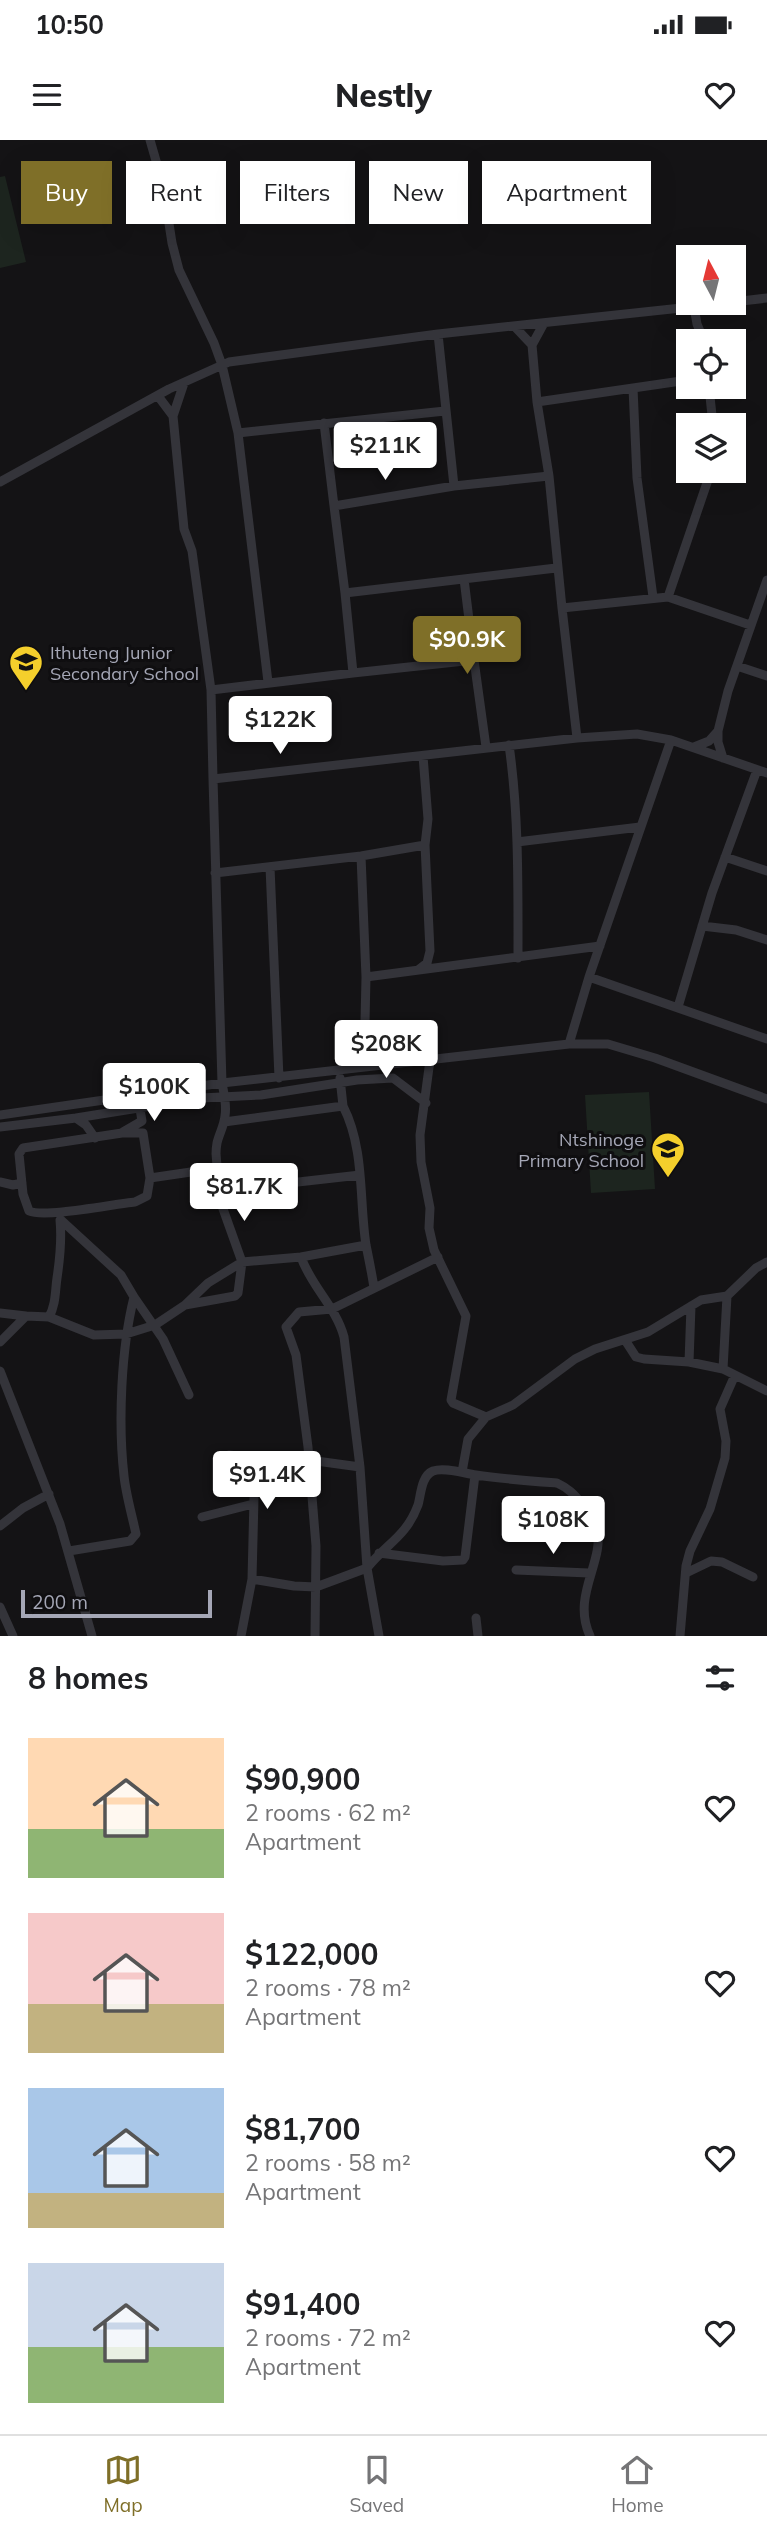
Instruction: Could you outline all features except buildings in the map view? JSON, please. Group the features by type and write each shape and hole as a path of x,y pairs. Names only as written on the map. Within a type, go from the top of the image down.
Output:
{"street":[{"path":"150,140 163,185 179,270 222,365 238,433 268,682"},
{"path":"746,300 767,298"},
{"path":"0,482 158,396 237,360 438,334 676,309"},
{"path":"544,323 532,345 578,738"},
{"path":"514,326 532,345"},
{"path":"438,334 454,486"},
{"path":"537,402 676,382"},
{"path":"184,383 173,416 184,529 192,551 211,690 222,1083 225,1098 224,1122 217,1143 218,1168 223,1182 222,1206 242,1262 238,1293 235,1296 185,1306"},
{"path":"633,388 637,478 653,597"},
{"path":"158,396 173,416"},
{"path":"238,433 445,411"},
{"path":"324,423 353,673"},
{"path":"334,506 454,486 549,477"},
{"path":"668,597 707,483"},
{"path":"345,593 556,568"},
{"path":"464,579 486,747"},
{"path":"723,758 718,731 750,625 767,580"},
{"path":"562,608 668,597 750,625"},
{"path":"211,690 474,660"},
{"path":"737,666 767,676"},
{"path":"694,747 709,741 718,731"},
{"path":"213,779 486,747 637,734 671,740 762,771 725,857 678,1007"},
{"path":"569,1044 589,977 671,740"},
{"path":"509,745 517,842 518,958"},
{"path":"418,970 427,962 430,951 425,845 428,819 422,756"},
{"path":"517,842 640,827"},
{"path":"215,873 361,856 425,845"},
{"path":"361,856 366,977 364,1067"},
{"path":"725,857 767,871"},
{"path":"270,867 279,1078"},
{"path":"702,926 736,930 767,940"},
{"path":"366,977 600,946"},
{"path":"589,977 767,1039"},
{"path":"0,1115 222,1083 569,1044 608,1044 655,1058 767,1099"},
{"path":"430,1060 420,1135 421,1162 430,1208 430,1240 466,1316 451,1400 453,1404 486,1417"},
{"path":"339,1071 343,1106 348,1116 360,1175 366,1245 374,1288"},
{"path":"0,1127 140,1109 201,1098 225,1098 393,1078 426,1103"},
{"path":"0,1115 15,1105"},
{"path":"224,1122 343,1106"},
{"path":"140,1109 142,1121 149,1178 146,1196 135,1202 60,1216 29,1211 19,1154 23,1148 143,1132"},
{"path":"76,1118 86,1125 95,1138"},
{"path":"122,1133 142,1121"},
{"path":"149,1178 218,1168"},
{"path":"223,1182 237,1189 360,1175"},
{"path":"0,1182 13,1185 22,1183"},
{"path":"60,1216 121,1275 155,1325 189,1395"},
{"path":"48,1317 55,1302 56,1280 62,1254 60,1216"},
{"path":"0,1313 48,1317 94,1335 126,1334 155,1325 185,1306 208,1283 242,1262 301,1257 366,1245"},
{"path":"301,1257 311,1279 341,1325 344,1337 360,1466 368,1568 379,1636"},
{"path":"315,1636 316,1546 309,1460 296,1355 286,1327 299,1312 332,1310 438,1257"},
{"path":"463,1472 468,1439 486,1417 513,1405 575,1359 595,1349 648,1332 710,1297 727,1296 755,1268 767,1262"},
{"path":"723,1369 727,1296"},
{"path":"69,1551 130,1541 136,1534 124,1476 122,1423 126,1334 134,1297"},
{"path":"689,1362 691,1306"},
{"path":"0,1342 26,1316"},
{"path":"625,1340 636,1357 689,1362 723,1369 767,1391"},
{"path":"0,1371 69,1551 92,1636"},
{"path":"680,1636 690,1551 710,1509 725,1458 726,1441 720,1409 735,1375"},
{"path":"229,1455 360,1466"},
{"path":"242,1636 252,1580 255,1458"},
{"path":"252,1580 294,1587 316,1587 368,1568 379,1553 402,1534 409,1524 427,1475 434,1471 557,1483 568,1488 591,1516 597,1528 596,1552 589,1573 583,1612 590,1636"},
{"path":"379,1553 443,1561 463,1560 475,1475"},
{"path":"0,1526 23,1508 49,1494"},
{"path":"201,1517 253,1504"},
{"path":"686,1573 711,1561 722,1562 753,1577"},
{"path":"516,1570 589,1573"},
{"path":"0,1607 13,1636"},
{"path":"476,1618 478,1636"}],"shaded area":[{"path":"5,176 26,262 0,268 0,177"},
{"path":"649,1092 655,1189 591,1193 585,1095"}],"place":[{"name":"Ithuteng Junior Secondary School","path":"26,692"},
{"name":"Ntshinoge Primary School","path":"668,1179"}]}
